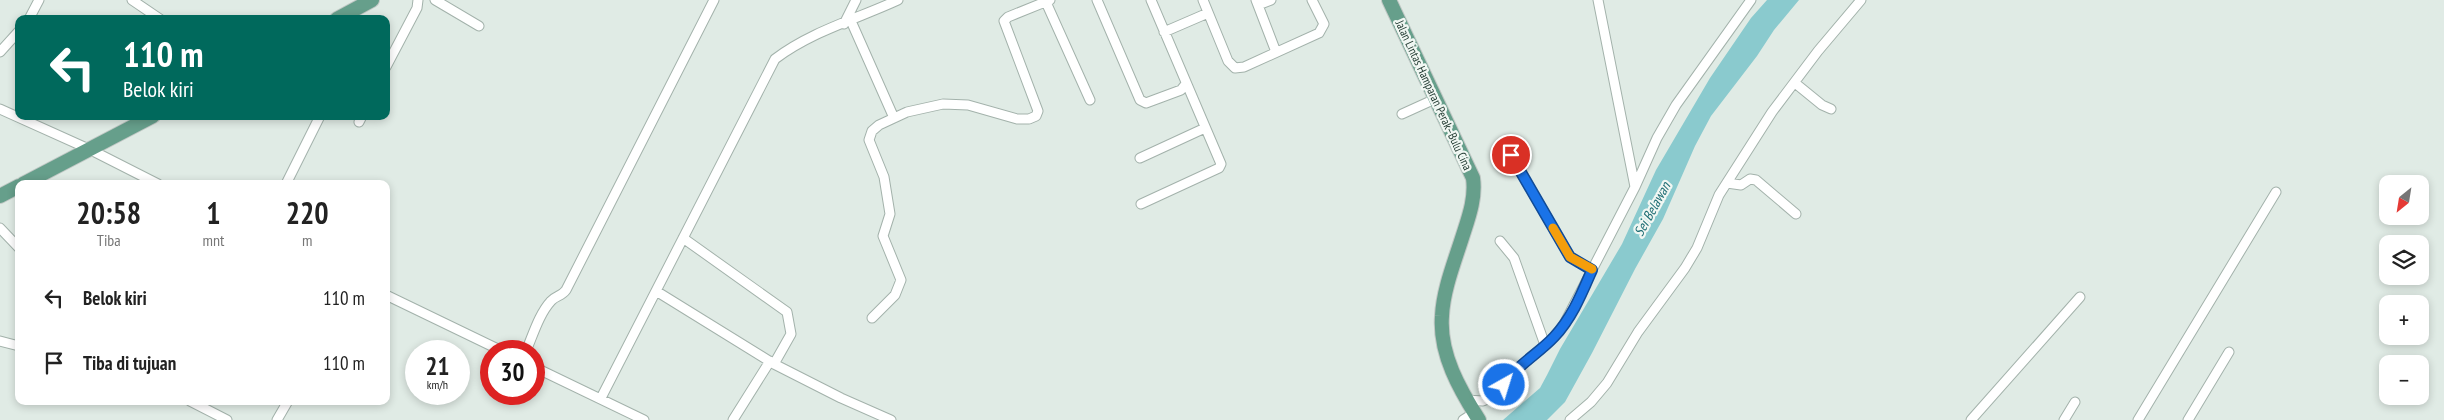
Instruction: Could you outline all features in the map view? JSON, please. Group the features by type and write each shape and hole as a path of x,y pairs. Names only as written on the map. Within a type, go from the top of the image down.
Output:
{"main road":[{"path":"344,15 372,0"},
{"name":"Jalan Lintas Hamparan Perak–Bulu Cina","path":"1389,0 1473,178 1472,204 1455,260 1441,318 1449,362 1473,418"},
{"path":"32,180 146,120"},
{"path":"0,196 15,188"}],"street":[{"path":"31,15 39,0"},
{"path":"132,0 154,15"},
{"path":"390,59 417,8 418,0"},
{"path":"435,0 479,26"},
{"path":"531,340 544,312 552,300 563,295 566,290 714,0"},
{"path":"856,0 848,22 894,118"},
{"path":"601,398 775,59 808,37 898,0"},
{"path":"1097,0 1140,100 1146,103 1181,90 1185,85"},
{"path":"1141,204 1220,166 1151,0"},
{"path":"1202,0 1228,62 1235,68 1244,67 1315,36 1322,30 1324,24 1312,0"},
{"path":"1272,0 1257,3 1276,52"},
{"path":"1598,0 1635,187"},
{"path":"1466,400 1483,401 1499,394 1515,371 1544,345 1567,320 1635,187 1657,138 1676,105 1751,0"},
{"path":"1575,418 1608,383 1638,332 1676,283 1697,248 1719,195 1772,112 1818,51 1861,0"},
{"path":"872,318 895,295 901,280 883,236 890,214 887,189 869,136 879,125 925,107 943,104 968,105 1017,119 1028,119 1036,116 1038,111 1004,21 1008,17 1046,1 1090,100"},
{"path":"1164,32 1208,13"},
{"path":"0,52 15,35"},
{"path":"1795,83 1822,105 1831,109"},
{"path":"1402,114 1435,99"},
{"path":"0,109 15,116"},
{"path":"24,120 91,150 150,180"},
{"path":"288,180 318,120"},
{"path":"1140,158 1205,128"},
{"path":"1511,155 1570,257 1592,270"},
{"path":"1727,183 1741,185 1750,179 1756,180 1796,214"},
{"path":"2138,420 2276,192"},
{"path":"0,228 15,244"},
{"path":"683,238 787,312 791,334 733,420"},
{"path":"1500,241 1514,258 1544,345"},
{"path":"656,291 772,362 840,398 891,420"},
{"path":"390,297 480,340"},
{"path":"1971,420 2080,297"},
{"path":"0,341 15,345"},
{"path":"2188,420 2229,352"},
{"path":"545,372 644,420"},
{"path":"2064,420 2075,402"},
{"path":"198,405 227,420"},
{"path":"278,420 286,405"}],"water":[{"name":"Sei Belawan","path":"1767,0 1799,0 1774,30 1757,56 1711,116 1695,146 1663,219 1565,402 1547,420 1503,420 1540,388 1560,349 1622,244 1656,170 1710,78 1751,18"}],"slow traffic":[{"path":"1553,228 1570,257 1592,269"}],"route":[{"path":"1504,385 1510,376 1551,340 1563,326 1592,270 1570,257 1511,155"}]}
